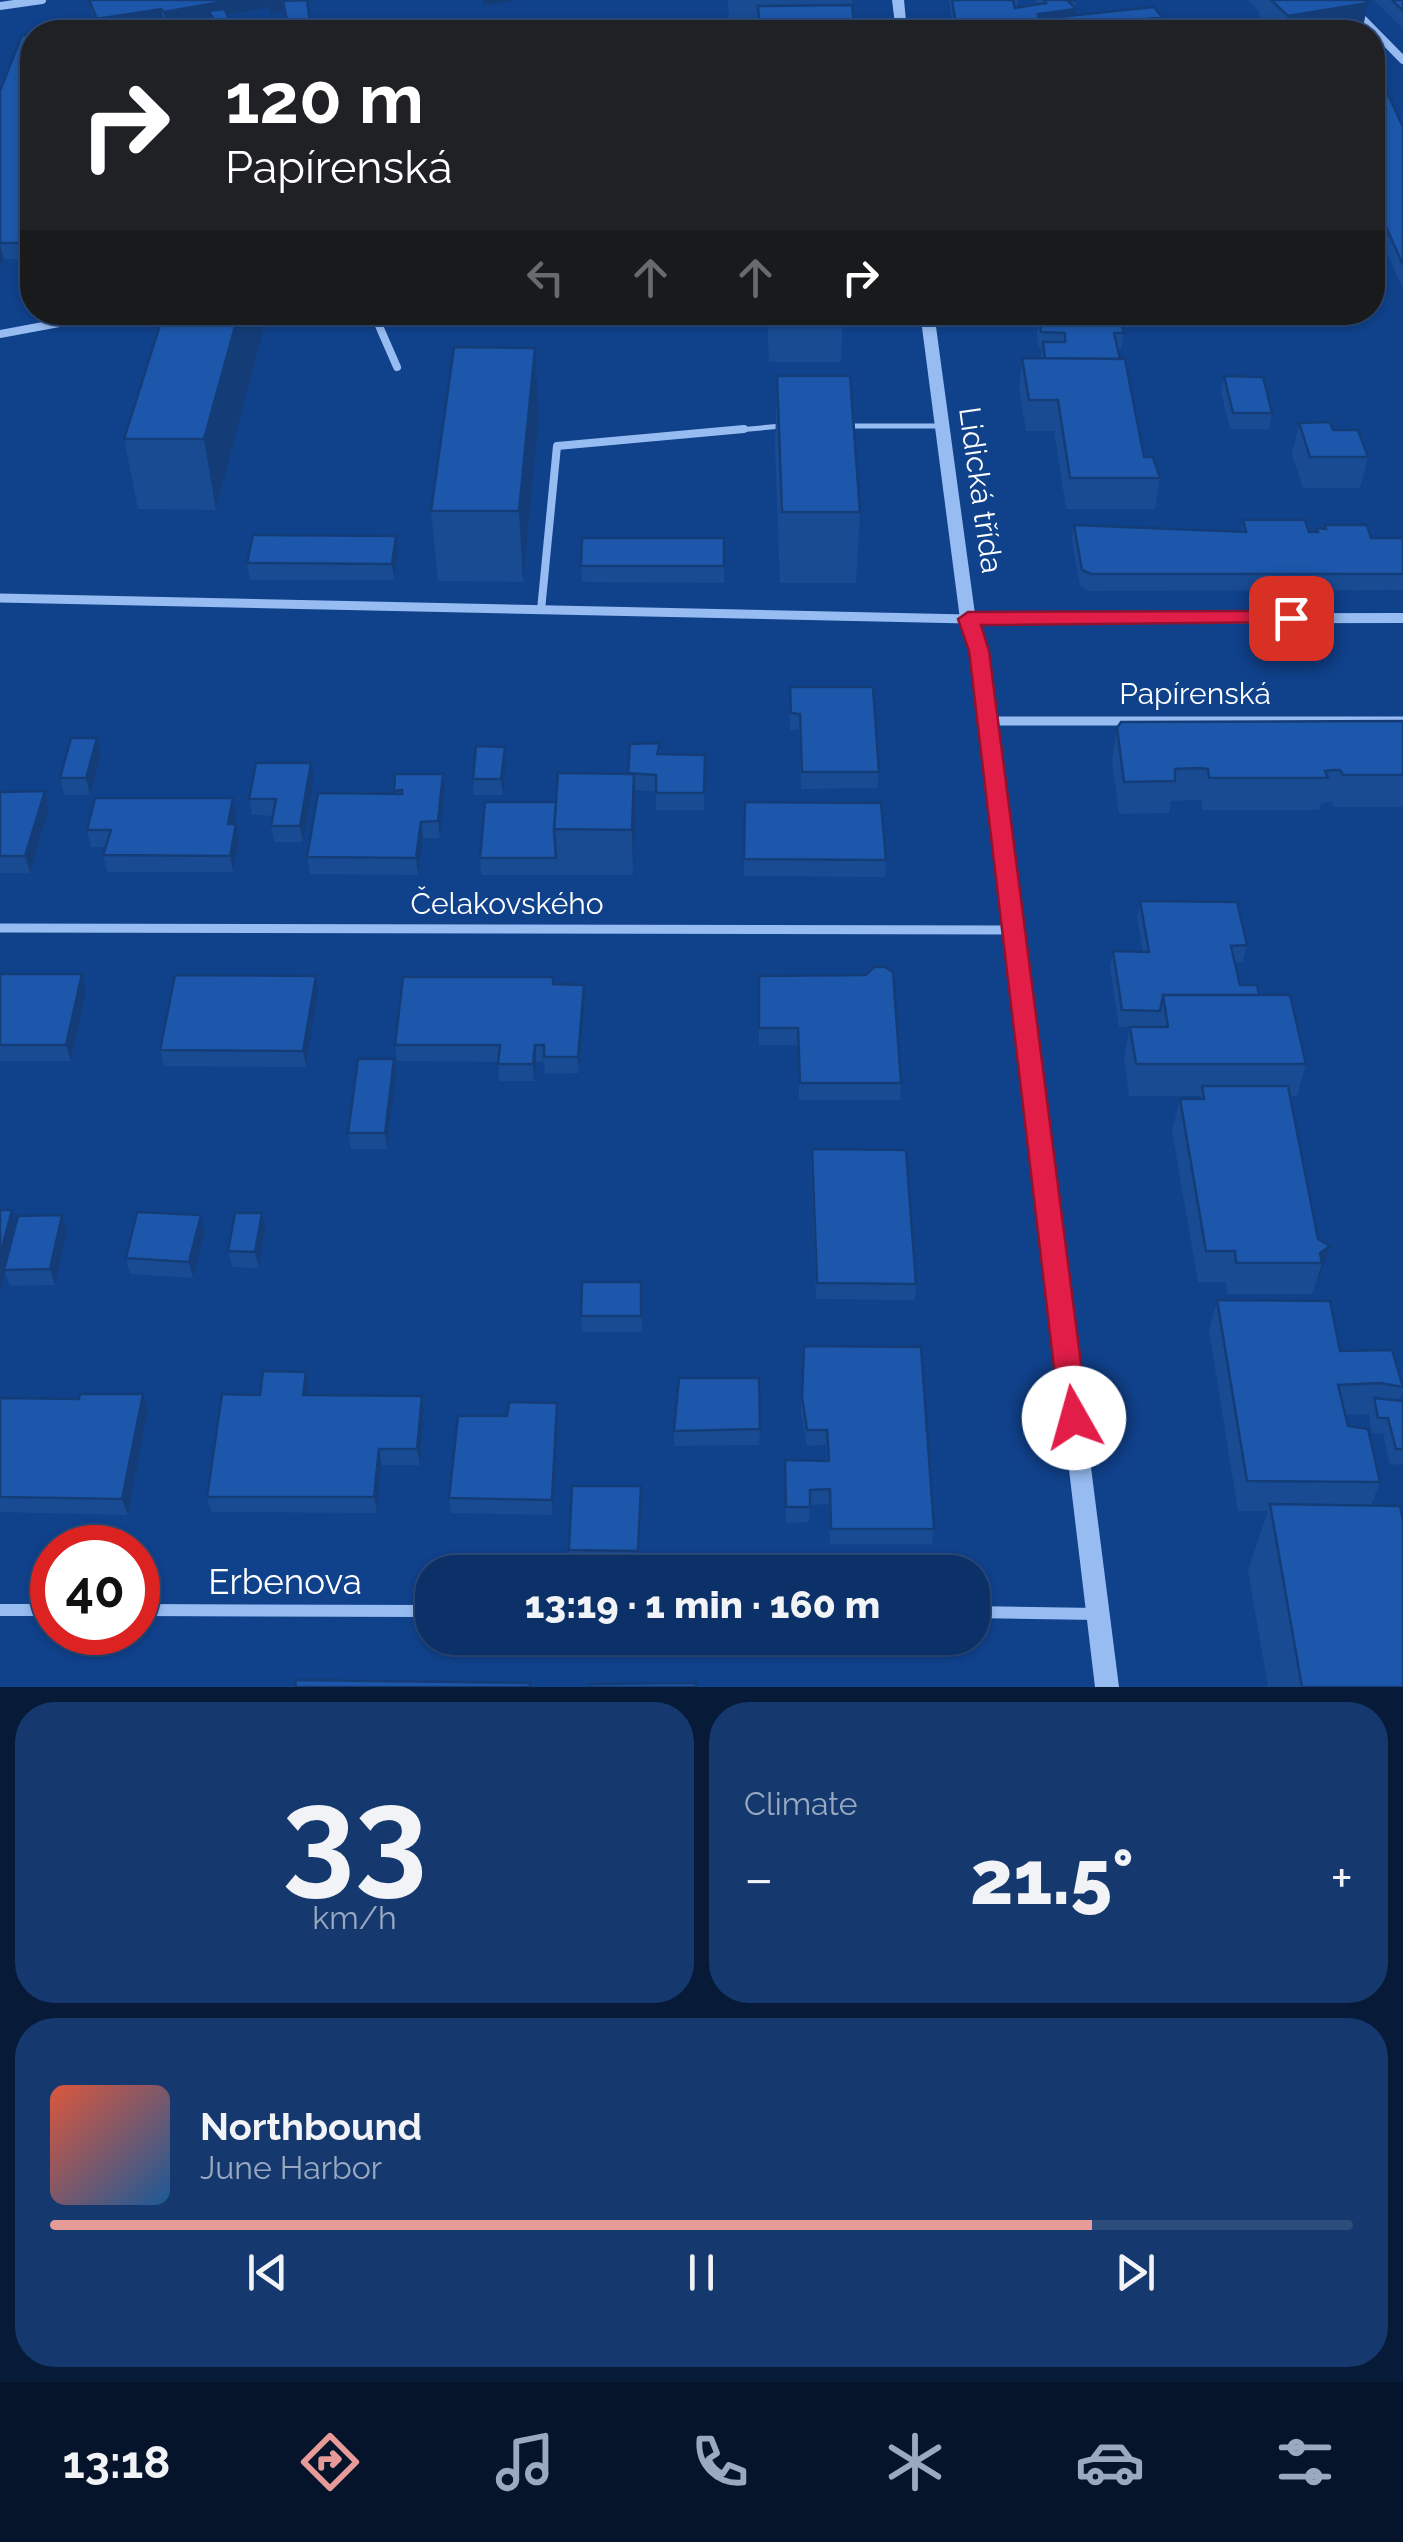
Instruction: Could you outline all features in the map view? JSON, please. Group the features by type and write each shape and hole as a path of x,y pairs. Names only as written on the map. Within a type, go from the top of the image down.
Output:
{"street":[{"path":"2,6 42,0"},
{"path":"1344,0 1364,20"},
{"path":"1385,42 1403,60"},
{"path":"0,334 48,325"},
{"path":"379,325 397,367"},
{"name":"Lidická třída","path":"929,325 968,619 979,651 1108,1687"},
{"path":"0,598 968,619 1403,618"},
{"name":"Papírenská","path":"988,721 1403,721"},
{"name":"Čelakovského","path":"0,928 1014,930"},
{"path":"0,1610 30,1610"},
{"name":"Erbenova","path":"160,1610 415,1611"},
{"path":"990,1612 1099,1614"}],"lane":[{"path":"541,610 557,446 785,426"},
{"path":"839,426 941,426"}],"building":[{"path":"89,0 232,0 97,19"},
{"path":"307,0 310,20 287,20 283,1"},
{"path":"952,0 1013,0 1015,8 1046,3 1044,0 1076,0 1068,1 1076,9 1038,14 1038,19 1154,7 1162,17 1140,20 955,20"},
{"path":"1271,0 1365,0 1368,3 1288,16"},
{"path":"852,5 854,20 759,20 758,6"},
{"path":"224,9 230,20 214,20 209,11"},
{"path":"20,40 20,243 0,243 0,91"},
{"path":"1385,88 1403,127 1403,265 1385,224"},
{"path":"160,325 235,325 204,439 124,439"},
{"path":"1040,325 1122,325 1124,333 1114,333 1120,359 1045,358 1043,342 1065,342 1065,333 1041,332"},
{"path":"454,347 535,348 519,511 431,511"},
{"path":"1022,358 1125,359 1144,457 1153,457 1160,478 1070,478 1058,400 1029,400"},
{"path":"777,376 850,376 860,512 782,512"},
{"path":"1224,376 1263,377 1272,413 1233,413"},
{"path":"1330,422 1333,430 1358,430 1368,457 1310,457 1299,423"},
{"path":"1243,520 1305,520 1309,532 1326,529 1325,525 1367,525 1371,538 1403,538 1403,574 1091,574 1082,570 1074,525 1246,532"},
{"path":"253,535 396,536 392,564 247,563"},
{"path":"582,538 724,538 724,566 581,566"},
{"path":"790,687 873,687 879,772 802,772 800,714 791,713"},
{"path":"1403,721 1403,775 1343,775 1340,770 1333,770 1325,771 1328,778 1209,778 1208,769 1199,768 1175,769 1175,781 1124,782 1117,728 1121,722"},
{"path":"71,738 97,738 86,778 60,778"},
{"path":"660,743 657,754 705,755 704,793 656,793 656,775 628,773 630,744"},
{"path":"476,746 505,747 501,779 473,779"},
{"path":"256,763 311,763 300,826 271,826 276,799 249,799"},
{"path":"558,773 634,774 632,830 554,829"},
{"path":"395,774 443,774 438,821 421,822 416,858 307,857 318,793 402,794 402,790 394,791"},
{"path":"45,791 25,856 0,856 0,792"},
{"path":"95,798 233,798 228,824 236,824 230,856 103,855 111,830 87,830"},
{"path":"485,802 556,802 556,858 480,858"},
{"path":"745,802 881,803 886,860 744,859"},
{"path":"1140,901 1237,902 1247,945 1231,946 1240,985 1257,985 1259,995 1163,995 1160,1011 1122,1010 1113,951 1149,952"},
{"path":"874,967 893,972 901,1083 800,1083 798,1028 759,1028 759,976 866,975"},
{"path":"0,974 82,974 66,1045 0,1045"},
{"path":"175,975 316,976 303,1051 160,1050"},
{"path":"403,977 553,977 553,984 584,985 578,1057 544,1057 544,1045 535,1045 533,1064 498,1064 500,1045 395,1045"},
{"path":"1163,995 1290,995 1306,1064 1136,1064 1130,1027 1168,1027"},
{"path":"358,1059 394,1059 385,1133 348,1133"},
{"path":"1202,1086 1288,1086 1318,1239 1330,1246 1320,1253 1322,1263 1236,1263 1235,1251 1206,1251 1180,1099 1204,1099"},
{"path":"812,1149 906,1150 916,1284 817,1283"},
{"path":"0,1210 12,1210 0,1255"},
{"path":"137,1212 201,1215 189,1262 126,1258"},
{"path":"235,1213 262,1213 255,1252 228,1251"},
{"path":"62,1215 50,1269 4,1270 18,1216"},
{"path":"582,1282 641,1282 641,1316 581,1316"},
{"path":"1217,1300 1330,1301 1340,1351 1392,1350 1403,1387 1380,1383 1338,1385 1348,1426 1368,1429 1380,1482 1247,1481"},
{"path":"804,1346 921,1347 934,1529 831,1529 830,1489 810,1490 810,1507 786,1507 785,1460 829,1461 827,1430 807,1430 802,1397"},
{"path":"263,1371 306,1372 303,1395 422,1396 417,1449 379,1449 374,1497 207,1497 222,1394 260,1395"},
{"path":"679,1378 759,1378 760,1429 674,1431"},
{"path":"80,1394 143,1394 122,1499 0,1497 0,1398 79,1399"},
{"path":"1374,1398 1403,1401 1403,1449 1396,1449 1388,1418 1378,1418"},
{"path":"509,1402 557,1403 552,1500 449,1498 458,1416 507,1416"},
{"path":"572,1486 641,1486 638,1551 569,1550"},
{"path":"1270,1504 1400,1506 1403,1687 1302,1687"},
{"path":"296,1680 530,1683 530,1687 295,1687"},
{"path":"696,1683 696,1687 590,1687 590,1684"}],"route":[{"path":"1074,1418 979,651 968,619 1291,618"}]}
